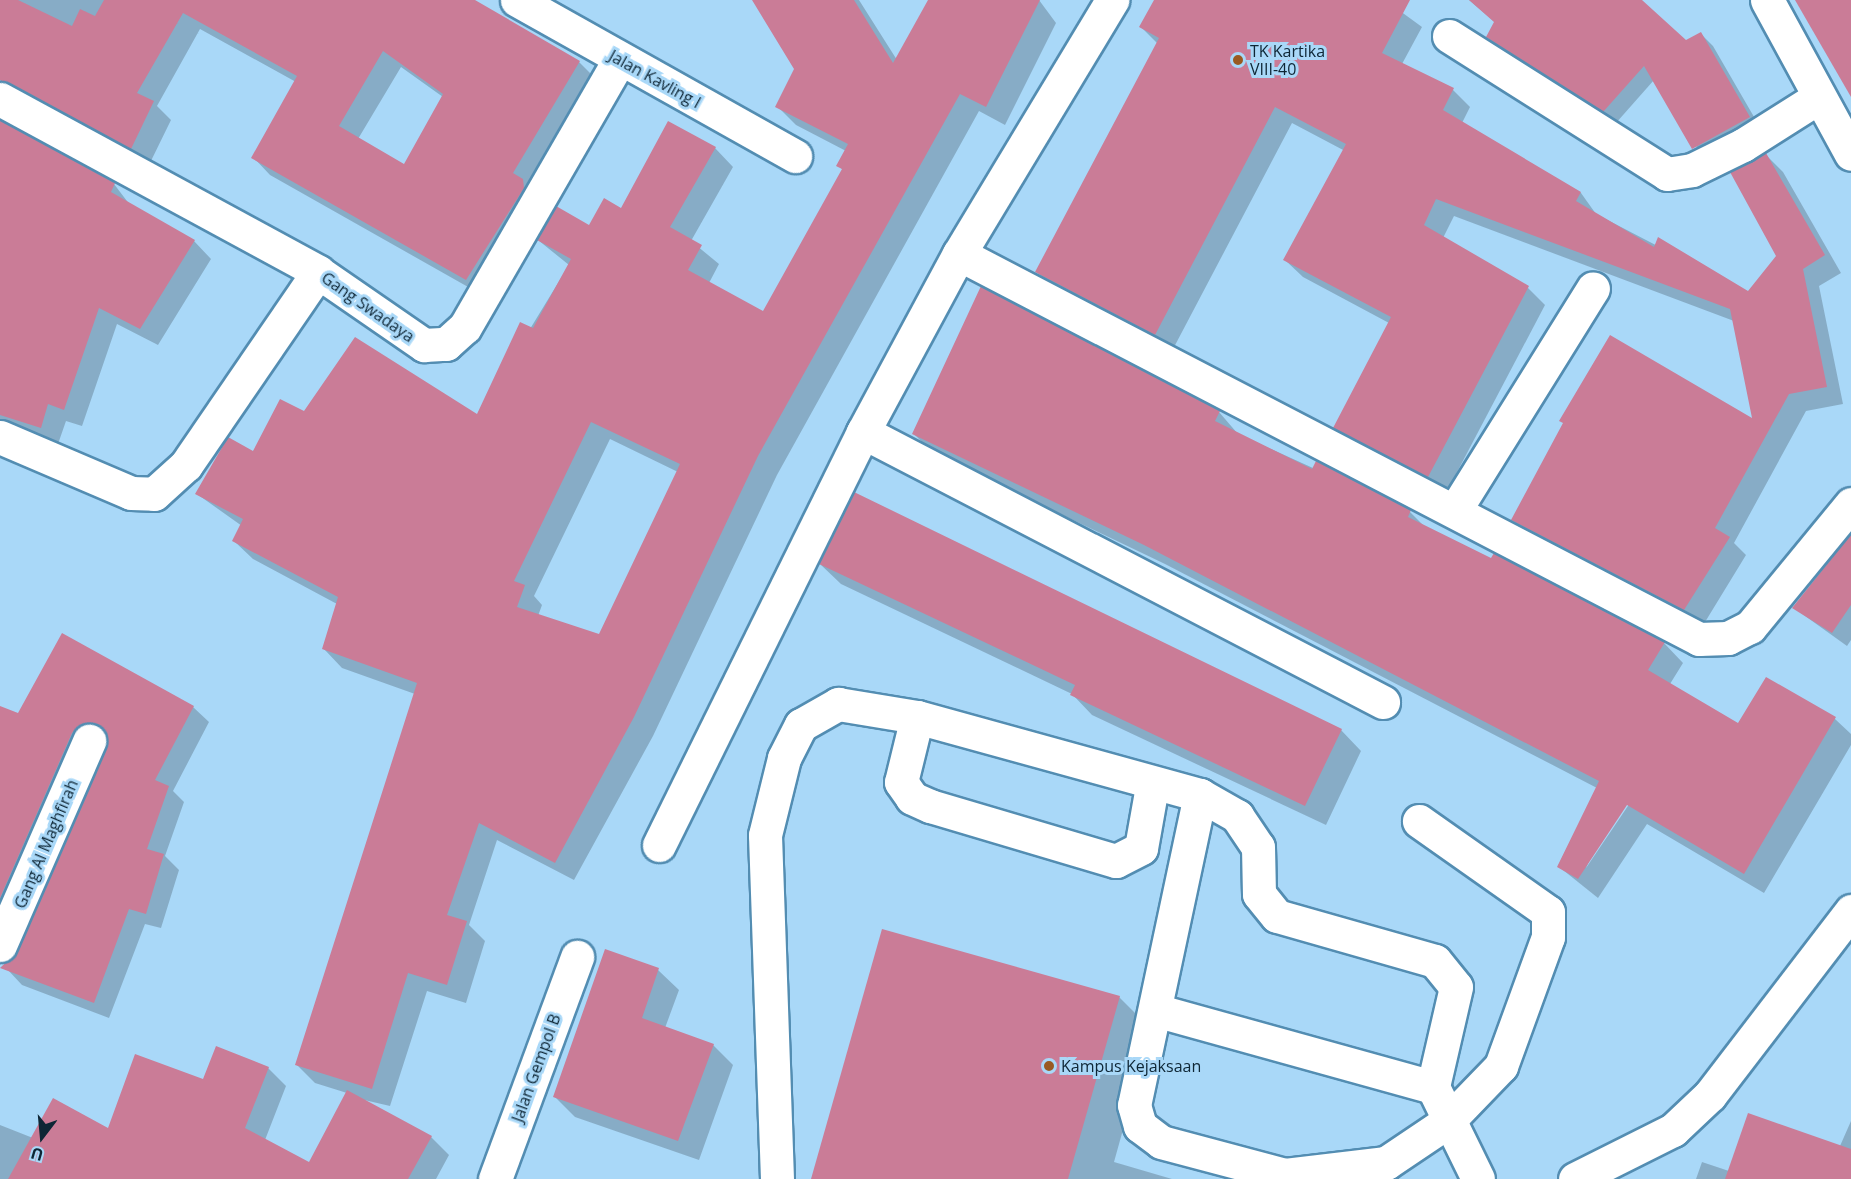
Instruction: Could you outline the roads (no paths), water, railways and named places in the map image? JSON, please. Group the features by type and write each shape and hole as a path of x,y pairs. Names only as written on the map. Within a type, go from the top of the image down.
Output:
{"street":[{"name":"Jalan Kavling I","path":"517,0 620,60 795,156"},
{"path":"659,845 863,432 959,254 1112,0"},
{"path":"1767,0 1851,154"},
{"path":"1449,36 1667,174 1692,170 1722,155 1819,97"},
{"name":"Gang Swadaya","path":"0,99 318,272 424,345 446,344 465,327 620,60"},
{"path":"959,254 1455,510 1699,639 1728,638 1750,627 1851,504"},
{"path":"0,437 130,494 154,494 186,465 318,272"},
{"path":"1455,510 1593,288"},
{"path":"863,432 1383,702"},
{"path":"777,1179 765,835 784,758 801,725 838,704 917,717 1152,786 1200,795 1237,816 1258,847 1259,894 1277,916 1435,961 1449,974 1456,987 1454,1014 1433,1088 1447,1122 1478,1179"},
{"path":"917,717 902,783 912,798 930,807 1116,861 1141,848 1152,786"},
{"name":"Gang Al Maghfirah","path":"0,945 89,741"},
{"path":"1200,795 1134,1105 1140,1126 1161,1142 1285,1175 1351,1171 1386,1163 1447,1122 1502,1066 1548,937 1548,912 1419,821"},
{"path":"1575,1179 1673,1130 1710,1095 1851,911"},
{"name":"Jalan Gempol B","path":"495,1179 577,957"},
{"path":"1155,1010 1433,1088"}],"place":[{"name":"TK Kartika VIII-40","path":"1238,60"},
{"name":"Kampus Kejaksaan","path":"1049,1066"}]}
